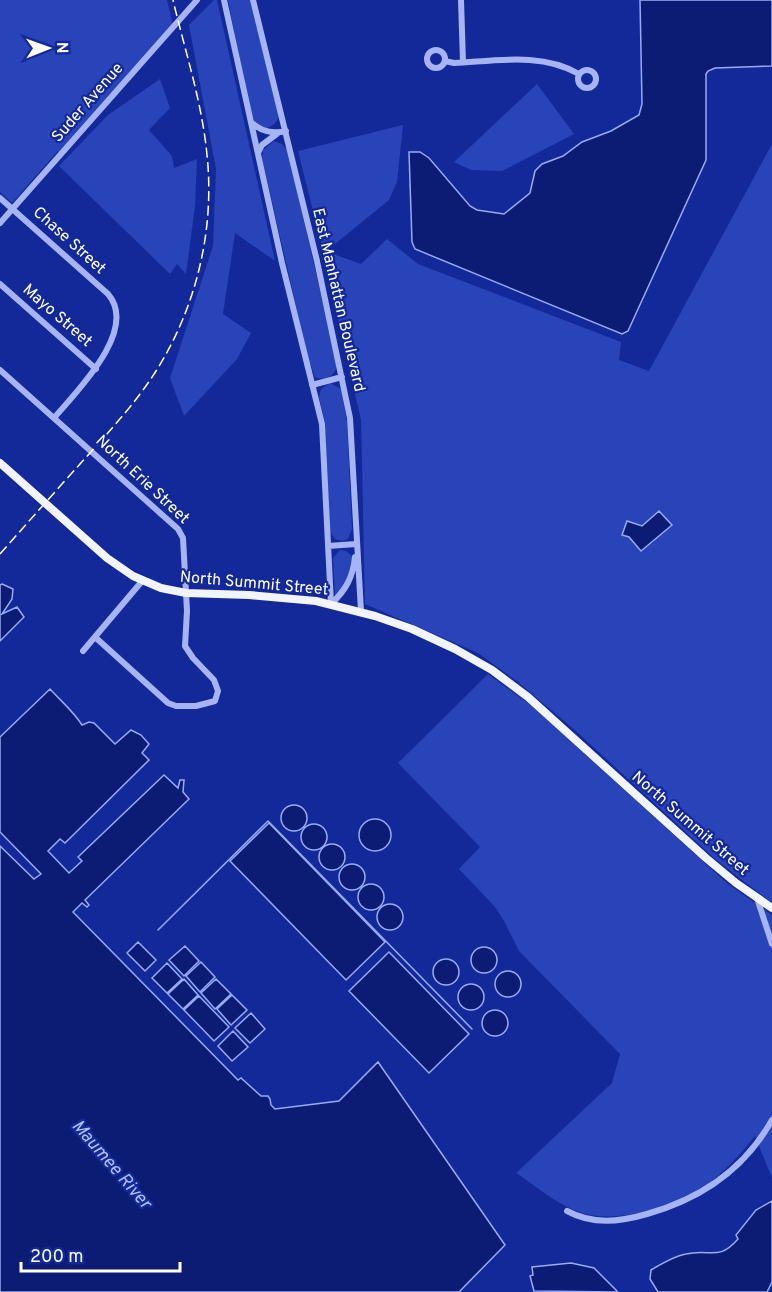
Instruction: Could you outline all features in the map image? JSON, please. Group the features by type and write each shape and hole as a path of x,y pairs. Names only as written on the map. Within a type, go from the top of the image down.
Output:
{"main road":[{"name":"North Summit Street","path":"0,463 107,558 161,588 186,593 285,597 331,604 361,611 433,638 472,658 505,679 565,728 706,858 772,908"}],"street":[{"name":"Suder Avenue","path":"0,224 196,0"},
{"path":"224,0 322,424 331,604"},
{"name":"East Manhattan Boulevard","path":"253,0 350,418 361,611"},
{"path":"461,0 464,62"},
{"path":"445,61 545,61 579,74"},
{"path":"250,120 256,128 282,132"},
{"path":"258,154 262,145 282,132"},
{"name":"Chase Street","path":"0,198 108,294 116,307 115,330 96,369"},
{"name":"Mayo Street","path":"0,284 96,369"},
{"path":"54,418 96,369"},
{"name":"North Erie Street","path":"0,370 178,529 183,538 186,593 185,646 217,685 218,697 211,704 182,706 168,703 95,637"},
{"path":"312,384 342,377"},
{"path":"328,546 356,544 354,570 348,585 331,604"},
{"path":"83,651 143,580"},
{"path":"757,898 772,944"},
{"path":"567,1211 587,1219 610,1221 633,1218 681,1203 703,1191 737,1167 755,1147 772,1120"}],"shaded area":[{"path":"0,0 167,0 173,26 61,154 58,151 12,203 0,192"},
{"path":"214,0 217,0 275,261 235,233 223,314 251,333 237,359 184,416 170,378 213,246 216,169 189,25"},
{"path":"228,0 250,0 279,116 271,127 259,126 252,119"},
{"path":"160,79 170,108 149,130 172,156 174,168 197,159 195,206 186,274 177,264 170,274 59,166 108,115"},
{"path":"537,84 574,134 502,171 471,170 454,162"},
{"path":"403,125 397,182 389,200 335,244 321,243 298,151"},
{"path":"274,141 282,144 288,151 337,365 332,375 326,378 315,377 308,357 262,159 263,150"},
{"path":"772,144 772,903 715,859 577,732 518,682 478,653 365,604 361,420 322,250 361,264 387,239 418,264 621,342 619,360 649,371"},
{"path":"330,383 341,389 347,422 352,529 348,539 342,541 335,539 330,532 325,422 319,397 321,389"},
{"path":"340,550 346,551 353,557 349,576 335,597 333,558"},
{"path":"488,674 532,706 728,884 772,915 772,1178 755,1136 728,1167 697,1191 665,1206 628,1215 594,1216 571,1209 516,1173 612,1083 620,1054 519,951 495,907 459,869 480,847 398,763"}],"water":[{"path":"640,0 772,0 772,66 715,68 706,74 706,160 628,331 622,334 415,249 412,242 409,152 420,152 429,158 470,206 477,210 504,214 530,193 535,171 542,164 563,156 582,142 611,131 639,115 642,104"},
{"path":"659,511 672,525 641,551 629,537 622,535 627,521 642,526"},
{"path":"0,585 13,589 12,599 2,614 17,607 24,617 0,641"},
{"name":"Maumee River","path":"50,689 82,725 89,722 94,723 115,744 131,730 141,735 149,744 142,753 149,760 65,843 60,839 48,851 69,873 82,861 78,857 164,775 178,788 180,780 184,780 183,792 189,799 85,900 89,905 87,907 82,903 73,912 238,1080 241,1078 261,1096 268,1096 275,1109 339,1101 378,1062 505,1245 459,1292 0,1292 0,846 34,879 41,874 0,832 0,737"},
{"path":"294,805 303,809 307,818 303,827 294,831 285,827 281,818 285,809"},
{"path":"375,819 387,823 391,835 387,847 375,851 363,847 359,835 363,823"},
{"path":"269,823 385,942 346,980 230,861"},
{"path":"314,824 323,828 327,837 323,846 314,850 305,846 301,837 305,828"},
{"path":"332,844 341,848 345,857 341,866 332,870 323,866 319,857 323,848"},
{"path":"352,864 361,868 365,877 361,886 352,890 343,886 339,877 343,868"},
{"path":"371,884 380,888 384,897 380,906 371,910 362,906 358,897 362,888"},
{"path":"390,904 399,908 403,917 399,926 390,930 381,926 377,917 381,908"},
{"path":"138,942 156,960 145,971 127,953"},
{"path":"185,946 199,961 184,976 169,960"},
{"path":"484,947 493,951 497,960 493,969 484,973 475,969 471,960 475,951"},
{"path":"389,952 469,1034 429,1073 349,991"},
{"path":"446,959 455,963 459,972 455,981 446,985 437,981 433,972 437,963"},
{"path":"201,962 215,977 200,992 186,976"},
{"path":"167,963 182,979 167,993 152,978"},
{"path":"508,971 517,975 521,984 517,993 508,997 499,993 495,984 499,975"},
{"path":"184,979 198,995 183,1009 168,994"},
{"path":"216,979 231,994 215,1009 201,993"},
{"path":"471,984 480,988 484,997 480,1006 471,1010 462,1006 458,997 462,988"},
{"path":"232,995 247,1010 231,1025 217,1009"},
{"path":"199,996 229,1027 214,1041 184,1010"},
{"path":"495,1010 504,1014 508,1023 504,1032 495,1036 486,1032 482,1023 486,1014"},
{"path":"251,1013 265,1029 250,1043 235,1028"},
{"path":"233,1031 248,1047 232,1061 218,1046"},
{"path":"772,1201 772,1282 767,1292 658,1292 650,1279 651,1270 682,1255 725,1250 738,1239 736,1235 756,1210"},
{"path":"571,1263 594,1268 618,1292 534,1291 530,1276 533,1275 532,1267"}],"waterway":[{"path":"158,930 268,821 472,1029"}],"railway":[{"path":"0,554 141,393 170,347 192,295 205,240 209,183 205,135 173,0"}]}
